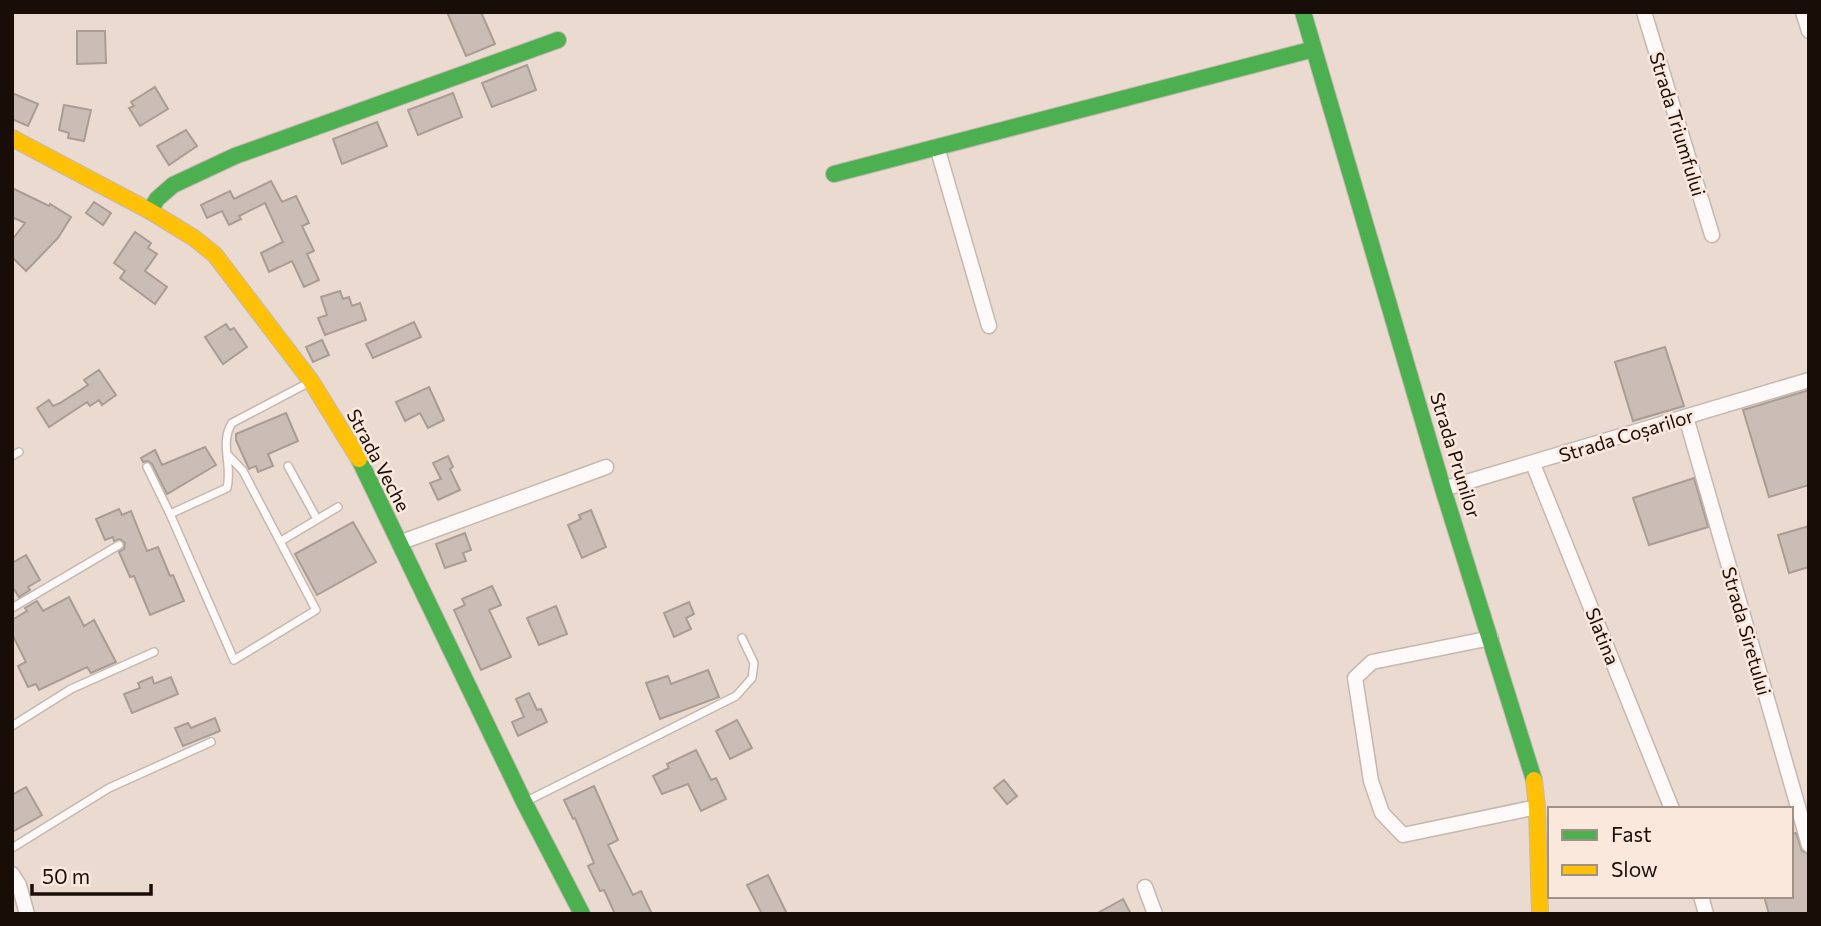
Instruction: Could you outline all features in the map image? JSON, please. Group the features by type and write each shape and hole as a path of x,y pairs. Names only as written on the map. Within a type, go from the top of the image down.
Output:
{"street":[{"name":"Strada Prunilor","path":"1303,12 1444,489 1534,780 1540,914"},
{"name":"Strada Triumfului","path":"1644,12 1712,235"},
{"path":"1803,12 1809,31"},
{"path":"150,211 157,199 173,185 235,156 558,40"},
{"path":"834,174 1314,49"},
{"name":"Strada Veche","path":"12,138 150,211 194,238 215,255 311,381 360,461 524,802 582,914"},
{"path":"937,147 989,326"},
{"name":"Strada Coșarilor","path":"1444,489 1809,380"},
{"name":"Strada Siretului","path":"1686,417 1809,845"},
{"name":"Slatina","path":"1533,464 1671,807"},
{"path":"399,542 606,467"},
{"path":"1491,638 1371,662 1355,677 1371,781 1382,813 1404,835 1537,807"},
{"path":"12,874 19,885 27,914"},
{"path":"1145,887 1155,914"}],"lane":[{"path":"170,514 227,488 229,479 226,432 232,423 311,381"},
{"path":"146,467 170,514 234,660 316,610 243,471 227,454"},
{"path":"288,466 317,519"},
{"path":"281,541 338,508"},
{"path":"12,608 119,545"},
{"path":"524,802 736,695 752,678 754,663 742,638"},
{"path":"12,726 71,689 154,652"},
{"path":"12,848 109,788 211,742"}],"building":[{"path":"447,12 481,12 495,44 466,56"},
{"path":"77,31 105,31 106,63 77,64"},
{"path":"527,65 536,90 492,107 482,83"},
{"path":"155,87 168,109 140,126 129,108 134,106 131,102"},
{"path":"12,93 38,104 28,126 12,119"},
{"path":"453,93 462,117 418,135 408,110"},
{"path":"64,105 91,110 84,141 68,138 69,133 59,130"},
{"path":"377,122 387,146 342,164 333,139"},
{"path":"186,130 197,146 169,165 157,146"},
{"path":"271,181 282,202 296,196 309,223 302,226 314,251 307,254 319,280 304,287 292,261 269,272 261,253 283,242 265,203 239,216 241,219 229,225 222,211 207,218 201,205 230,191 234,199"},
{"path":"12,188 49,206 50,204 71,217 58,238 26,271 12,257 12,240 25,223 12,217"},
{"path":"94,202 111,213 103,225 86,213"},
{"path":"135,232 151,243 148,248 157,254 145,271 167,287 155,304 120,278 125,271 114,263"},
{"path":"340,291 343,299 349,297 352,306 360,303 366,320 325,335 318,318 327,315 321,297"},
{"path":"414,322 421,337 373,358 366,344"},
{"path":"226,324 230,330 234,328 247,347 223,364 205,337"},
{"path":"322,340 329,355 313,362 306,347"},
{"path":"1665,347 1684,406 1633,421 1615,362"},
{"path":"99,370 116,395 102,405 99,400 90,406 87,402 49,427 37,408 49,400 53,406 60,403 88,385 84,380"},
{"path":"429,387 444,420 428,428 420,413 405,421 396,402"},
{"path":"1809,390 1809,485 1769,497 1743,410"},
{"path":"286,413 298,441 268,454 273,466 258,472 256,466 249,469 236,434"},
{"path":"205,447 216,465 167,494 152,464 143,462 141,458 155,450 162,465"},
{"path":"448,456 453,467 450,469 460,490 438,500 430,483 441,479 433,463"},
{"path":"1694,478 1708,527 1649,545 1633,498"},
{"path":"119,509 122,515 131,511 147,551 158,547 184,601 150,615 134,576 130,577 119,552 124,549 125,543 120,539 114,541 113,537 105,540 96,519"},
{"path":"591,510 606,547 582,558 568,525 581,519 579,515"},
{"path":"353,522 376,562 317,595 295,554"},
{"path":"1809,526 1809,567 1789,573 1778,535"},
{"path":"465,533 471,550 463,553 466,561 445,568 436,544"},
{"path":"26,555 40,580 28,587 30,590 19,597 12,586 12,563"},
{"path":"492,586 501,605 489,610 511,657 481,670 454,610 465,605 462,599"},
{"path":"69,597 84,626 94,620 116,662 91,673 87,667 39,690 36,684 28,687 18,666 26,662 12,634 12,620 37,601 43,611"},
{"path":"689,602 694,614 686,618 691,629 674,637 664,613"},
{"path":"556,606 567,634 539,645 527,618"},
{"path":"708,670 719,697 660,719 646,683 668,676 671,684"},
{"path":"152,677 154,684 171,677 178,694 132,713 124,694 140,688 138,683"},
{"path":"529,693 537,710 541,709 547,722 518,736 512,722 524,717 516,699"},
{"path":"215,718 220,731 183,746 175,728 188,723 191,728"},
{"path":"737,720 752,748 730,759 716,731"},
{"path":"696,750 711,780 716,778 726,799 701,811 688,784 662,794 653,776 669,768 667,764"},
{"path":"1004,780 1017,796 1007,804 994,788"},
{"path":"594,786 618,840 608,845 633,895 641,891 652,914 615,914 604,890 600,891 588,866 594,863 575,818 573,819 564,800"},
{"path":"26,787 42,815 12,832 12,795"},
{"path":"1796,833 1802,851 1809,854 1809,914 1769,914 1765,898 1793,898 1793,834"},
{"path":"768,875 787,914 762,914 747,885"},
{"path":"1123,899 1131,914 1096,914"}],"traffic: fast":[{"path":"1303,12 1443,489 1534,780"},
{"path":"150,211 157,199 173,185 235,156 558,40"},
{"path":"834,174 1314,49"},
{"path":"359,459 524,802 582,914"}],"traffic: slow":[{"path":"12,138 150,211 194,238 215,255 311,381 359,459"},
{"path":"1534,780 1540,914"}]}
